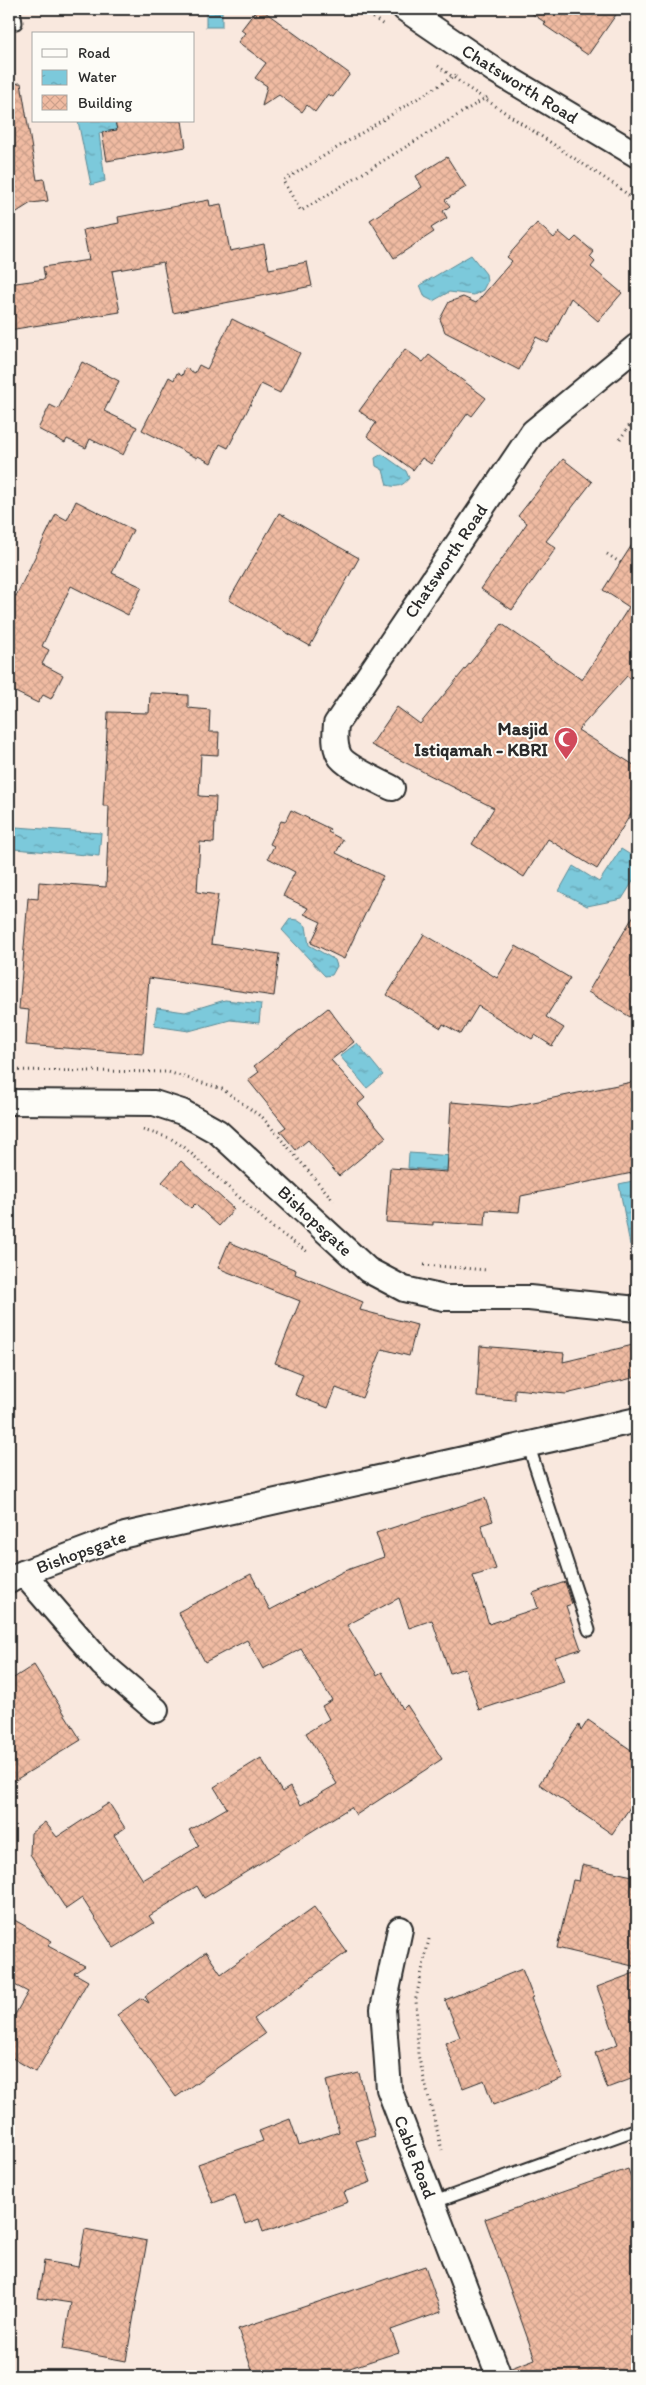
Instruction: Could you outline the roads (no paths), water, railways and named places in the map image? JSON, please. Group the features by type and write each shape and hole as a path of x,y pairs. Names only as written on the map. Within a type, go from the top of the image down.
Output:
{"street":[{"name":"Chatsworth Road","path":"405,9 513,82 637,155"},
{"name":"Chatsworth Road","path":"392,788 350,765 339,756 335,741 336,724 532,432 637,346"},
{"name":"Bishopsgate","path":"9,1102 154,1103 182,1112 218,1132 368,1270 404,1289 444,1298 529,1298 637,1309"},
{"name":"Bishopsgate","path":"156,1710 102,1664 16,1577 125,1535 637,1420"},
{"name":"Cable Road","path":"400,1929 383,2009 389,2089 498,2376"}],"lane":[{"path":"14,9 16,23"},
{"path":"528,1444 589,1630"},
{"path":"432,2203 637,2129"}],"water":[{"path":"206,9 222,9 222,27 206,27"},
{"path":"78,122 115,122 117,130 99,133 105,181 91,185"},
{"path":"471,255 486,274 487,282 483,290 474,295 449,292 433,301 425,297 420,285"},
{"path":"382,454 406,471 409,478 404,483 399,486 387,485 383,470 376,466 375,458"},
{"path":"16,827 101,833 99,856 14,849"},
{"path":"621,849 637,859 637,875 622,899 587,906 559,891 573,866 599,882"},
{"path":"290,919 297,920 306,926 309,945 335,960 337,966 332,975 325,976 282,930"},
{"path":"225,1000 261,1004 259,1023 230,1020 189,1031 154,1026 157,1008 185,1012"},
{"path":"357,1043 383,1075 367,1088 340,1056"},
{"path":"409,1153 468,1157 467,1172 408,1168"},
{"path":"637,1180 637,1243 630,1245 619,1184"}],"place":[{"name":"Masjid Istiqamah - KBRI","path":"566,760"}]}
